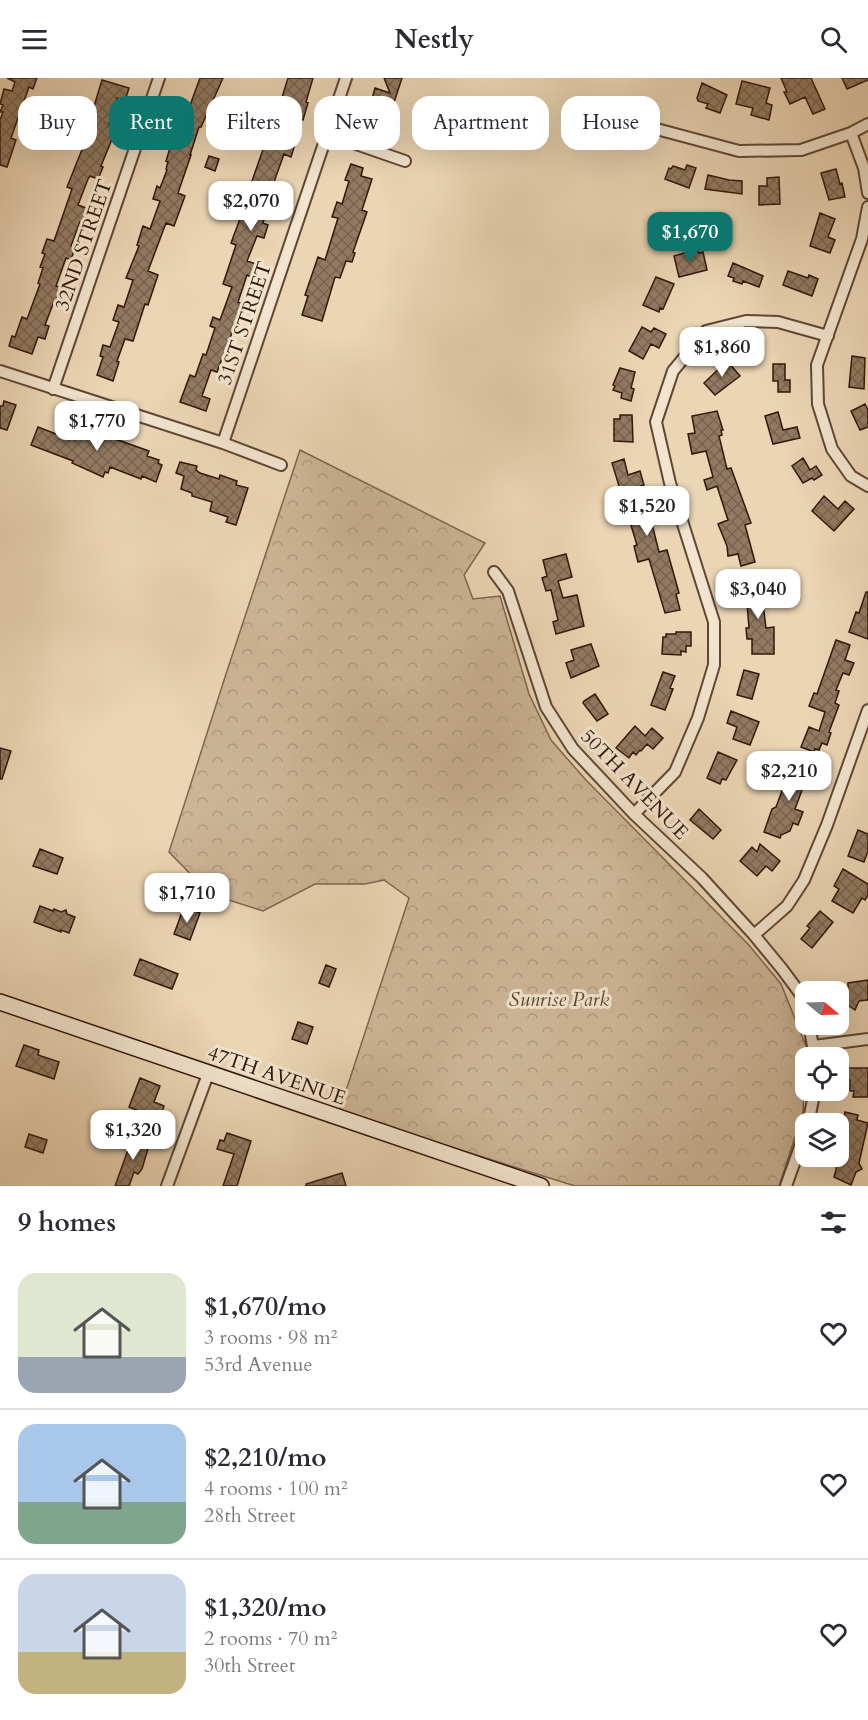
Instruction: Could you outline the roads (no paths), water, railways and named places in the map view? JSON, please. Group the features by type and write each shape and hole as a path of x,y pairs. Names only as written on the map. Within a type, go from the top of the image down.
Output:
{"street":[{"name":"32ND STREET","path":"53,389 159,78"},
{"name":"31ST STREET","path":"340,96 346,78"},
{"path":"660,130 739,151 801,150 850,133 868,124"},
{"path":"850,133 864,168 868,193"},
{"name":"31ST STREET","path":"223,443 322,150"},
{"path":"373,150 405,161"},
{"path":"868,207 862,239 817,365 818,404 832,448 851,476 868,486"},
{"path":"634,814 675,771 698,718 714,665 714,622 670,483 657,422 673,371 705,331 746,321 778,322 828,336"},
{"path":"0,371 223,443 281,465"},
{"name":"50TH AVENUE","path":"494,572 508,591 546,707 573,749 634,814 702,878 754,935 795,986"},
{"path":"754,935 786,906 804,880 827,825 868,710"},
{"name":"47TH AVENUE","path":"0,1002 540,1186"},
{"path":"835,1047 868,1039"},
{"path":"167,1186 208,1074"},
{"path":"786,1186 795,1161"}],"park label":[{"name":"Sunrise Park","path":"559,999"}]}
